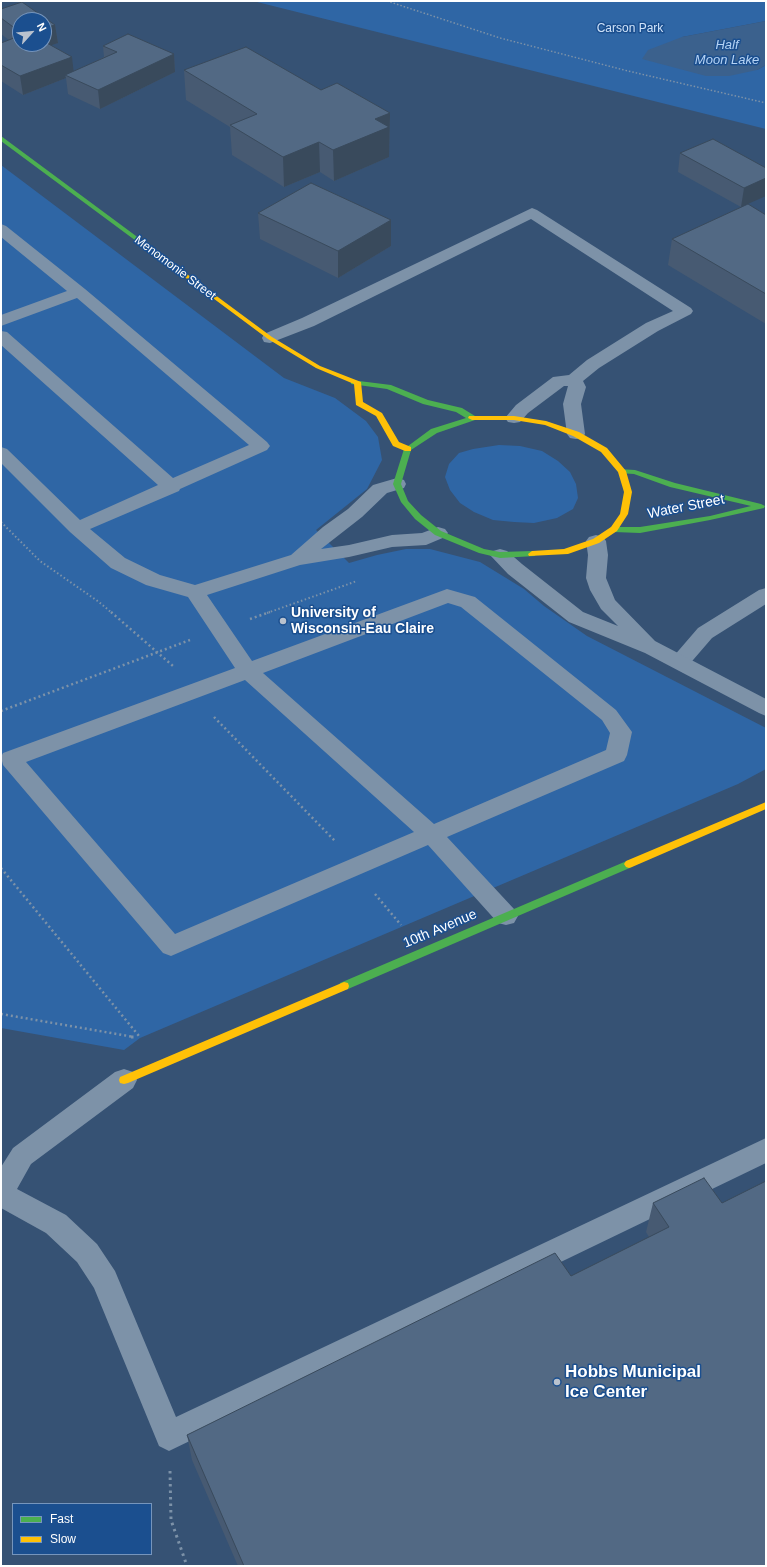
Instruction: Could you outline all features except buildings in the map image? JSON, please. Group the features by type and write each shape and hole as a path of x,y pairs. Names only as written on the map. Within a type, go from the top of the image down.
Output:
{"main road":[{"name":"Menomonie Street","path":"1,138 270,338 318,367 358,384 388,387 426,402 459,410 472,418"},
{"path":"358,384 359,403 369,408 379,416 396,444 408,449"},
{"path":"472,418 514,418 546,424 576,434 604,450 622,471 628,492 624,514 614,529 596,541 565,552 500,555 462,544 438,533 418,517 405,502 397,484 408,449 434,431 472,418"},
{"name":"Water Street","path":"622,471 635,472 673,485 764,506"},
{"name":"Water Street","path":"614,529 640,530 710,518 764,506"},
{"name":"10th Avenue","path":"124,1080 766,805"}],"street":[{"path":"270,338 308,322 532,213 685,311 652,327 593,364 574,380 559,381 514,418"},
{"path":"1,229 79,292 262,446 78,528"},
{"path":"1,321 79,292"},
{"path":"1,336 172,487"},
{"path":"574,380 577,387 572,404 576,434"},
{"path":"1,453 78,528 118,563 153,580 195,592 298,559 349,551 392,542 426,539 438,533"},
{"path":"298,559 330,531 355,513 380,489 397,484"},
{"path":"596,541 598,555 596,578 600,590 608,604 652,648"},
{"path":"500,555 515,569 576,617 652,648 766,708"},
{"path":"195,592 247,670 432,834 506,916"},
{"path":"680,662 705,633 766,595"},
{"path":"447,596 468,602 609,715 621,732 616,756 432,834 171,946 11,759 447,596"},
{"path":"1,1191 22,1156 124,1080"},
{"path":"1,1194 56,1224 87,1253 105,1280 169,1436 766,1150"}],"path":[{"path":"387,1 500,38 628,71 766,103"},
{"path":"1,522 40,561 99,602 177,670"},
{"path":"246,621 364,578"},
{"path":"1,711 191,639"},
{"path":"210,712 338,844"},
{"path":"1,868 140,1038 119,1036 1,1014"},
{"path":"371,888 403,927"},
{"path":"169,1436 170,1520 187,1566"}],"green space":[{"name":"Carson Park","path":"253,1 766,1 766,21 682,37 757,70 766,65 766,129"},
{"name":"University of Wisconsin-Eau Claire","path":"1,165 284,378 335,398 366,421 378,437 382,460 367,489 316,530 349,563 406,549 430,549 480,562 524,589 544,606 587,636 766,728 766,769 738,784 140,1038 124,1050 1,1028"},
{"path":"499,445 520,446 542,451 558,461 570,472 576,484 578,498 573,509 557,518 534,523 514,522 493,520 474,512 460,503 450,490 445,477 449,464 459,453"}],"water":[{"name":"Half Moon Lake","path":"766,21 766,65 757,70 729,76 706,76 642,59 648,50 682,37"}],"traffic: fast":[{"path":"1,138 157,254"},
{"path":"354,382 388,387 426,402 459,410 472,418"},
{"path":"472,418 434,431 408,449 397,484 405,502 418,517 438,533 482,551 500,555 532,554"},
{"path":"622,471 635,472 673,485 757,505"},
{"path":"614,529 640,530 710,518 761,506"},
{"path":"344,986 629,864"}],"traffic: slow":[{"path":"157,254 270,338 318,367 354,382"},
{"path":"358,384 359,403 379,415 396,444 408,449"},
{"path":"472,418 514,418 546,423 576,434 604,450 622,471 628,492 624,514 614,529 596,541 565,552 532,554"},
{"path":"629,864 766,805"},
{"path":"124,1080 344,986"}],"place":[{"name":"University of Wisconsin-Eau Claire","path":"283,621"},
{"name":"Hobbs Municipal Ice Center","path":"557,1382"}]}
